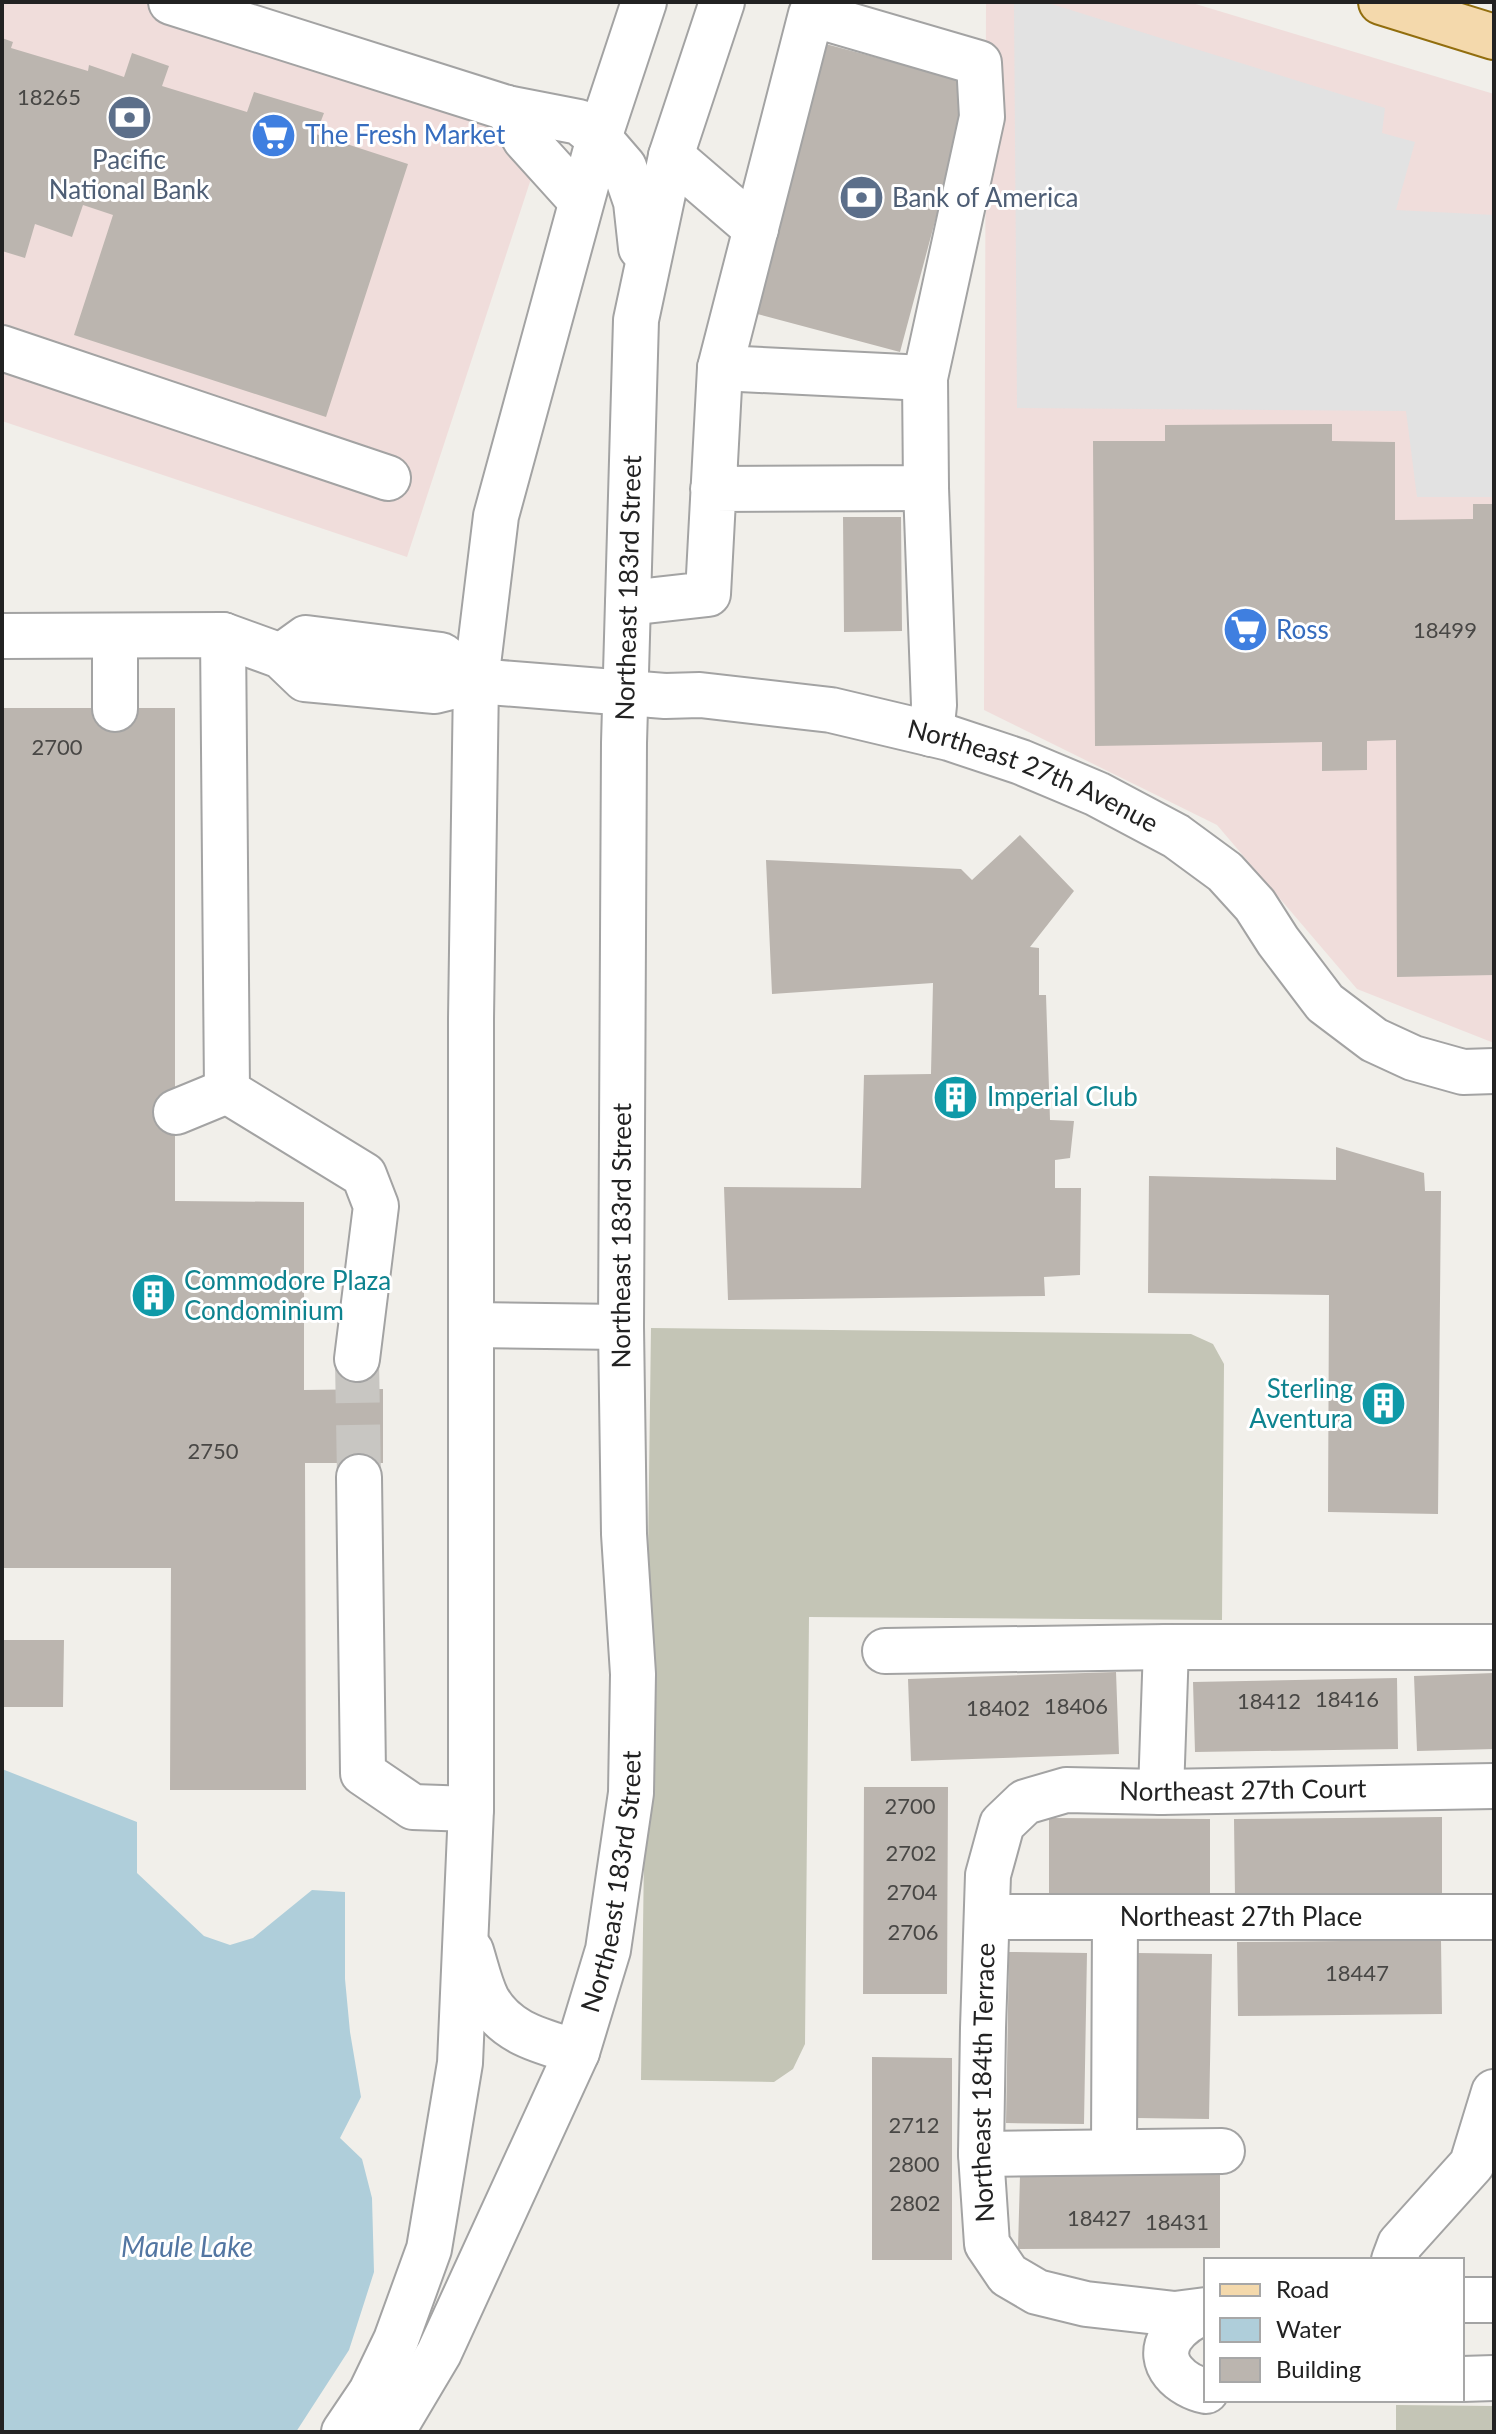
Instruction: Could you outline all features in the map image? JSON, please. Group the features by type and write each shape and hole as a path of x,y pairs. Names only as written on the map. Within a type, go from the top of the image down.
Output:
{"main road":[{"path":"1381,2 1494,37"}],"street":[{"path":"171,2 507,108 579,122 599,138 624,167 636,202 638,238 647,273"},
{"name":"Northeast 183rd Street","path":"394,2418 396,2340 429,2249 460,2063 466,1938 471,1809 471,1019 476,681 496,516 599,138 644,2"},
{"name":"Northeast 183rd Street","path":"344,2432 394,2418 439,2353 577,2052 608,1950 631,1793 633,1674 624,1534 621,1327 626,692 636,320 671,156 722,2"},
{"path":"628,603 708,594 720,368 811,14 979,63 982,117 925,378 934,705 931,734"},
{"path":"507,108 525,139 581,201"},
{"path":"671,156 756,229"},
{"path":"2,348 388,478"},
{"path":"720,368 925,378"},
{"path":"713,489 926,488"},
{"path":"223,635 227,1091"},
{"path":"2,636 223,635 281,656 306,638 441,655 476,681"},
{"path":"115,636 115,709"},
{"name":"Northeast 27th Avenue","path":"476,681 665,696 700,695 831,710 949,738 1047,773 1097,794 1176,836 1225,872 1255,905 1325,1003 1374,1040 1413,1058 1463,1072 1494,1071"},
{"path":"176,1112 227,1091"},
{"path":"227,1091 364,1175 376,1206 357,1359"},
{"path":"472,1325 621,1327"},
{"path":"359,1477 363,1773 413,1807 471,1809"},
{"path":"1161,1792 1166,1647"},
{"path":"885,1651 1494,1647"},
{"name":"Northeast 27th Court","path":"1002,1824 1025,1802 1066,1790 1161,1792 1494,1786"},
{"name":"Northeast 184th Terrace","path":"1002,1824 988,1875 981,2154 987,2244 1008,2275 1037,2292 1086,2304 1175,2314 1204,2310"},
{"name":"Northeast 27th Place","path":"987,1917 1494,1917"},
{"path":"1114,2152 1115,1917"},
{"path":"466,1938 487,2000 508,2026 534,2039 577,2052"},
{"path":"1395,2258 1400,2244 1472,2164 1494,2092"},
{"path":"981,2154 1222,2151"},
{"path":"1464,2300 1494,2300"},
{"path":"1204,2311 1189,2320 1172,2337 1167,2350 1171,2368 1180,2382 1204,2390"},
{"path":"1464,2379 1494,2378"}],"shaded area":[{"path":"2,2 174,2 546,133 407,557 2,421"},
{"path":"986,2 1189,2 1494,94 1494,1043 1357,989 1217,825 984,710"},
{"path":"1014,2 1045,2 1385,108 1382,133 1415,142 1396,210 1494,215 1494,497 1417,497 1406,411 1017,408"},
{"path":"651,1328 1191,1334 1213,1344 1224,1364 1222,1620 809,1617 805,2044 793,2069 774,2082 641,2080"},
{"path":"1396,2405 1494,2406 1494,2432 1396,2432"}],"water":[{"name":"Maule Lake","path":"2,1769 137,1822 137,1873 204,1936 230,1945 253,1938 312,1890 345,1892 345,1979 361,2097 340,2138 362,2159 372,2198 374,2272 349,2350 296,2432 2,2432"}],"building":[{"path":"2,38 13,42 11,48 88,71 89,65 124,77 132,53 169,66 162,86 247,112 254,92 324,113 316,134 408,164 326,417 74,335 113,215 83,205 72,237 35,224 25,258 2,251"},
{"name":"Bank of America","path":"822,43 972,83 900,352 750,312"},
{"name":"Ross","path":"1332,424 1332,441 1395,442 1395,520 1473,519 1473,504 1494,504 1494,975 1397,977 1396,740 1367,741 1367,770 1322,771 1322,742 1095,746 1093,441 1165,441 1165,425"},
{"path":"843,517 901,517 902,631 844,632"},
{"name":"Commodore Plaza Condominium","path":"2,708 175,708 175,1201 304,1202 304,1390 383,1389 383,1463 305,1463 306,1790 170,1790 171,1568 2,1568"},
{"name":"Imperial Club","path":"1020,835 1074,891 1030,947 1039,948 1039,995 1046,995 1050,1120 1074,1121 1070,1158 1055,1160 1055,1188 1081,1188 1080,1275 1044,1277 1045,1296 728,1300 724,1187 861,1188 864,1075 931,1074 933,983 772,994 766,860 961,869 972,880"},
{"name":"Sterling Aventura","path":"1336,1147 1424,1173 1425,1191 1441,1191 1438,1514 1328,1512 1329,1295 1148,1293 1149,1176 1336,1180"},
{"path":"2,1640 64,1640 63,1707 2,1707"},
{"path":"1116,1672 1119,1754 911,1761 908,1679"},
{"path":"1494,1673 1494,1749 1417,1751 1414,1676"},
{"path":"1397,1678 1398,1749 1195,1752 1193,1682"},
{"path":"864,1787 948,1787 947,1994 863,1994"},
{"path":"1442,1817 1442,1895 1235,1897 1234,1819"},
{"path":"1049,1818 1210,1819 1210,1898 1049,1897"},
{"path":"1441,1940 1442,2014 1238,2016 1237,1942"},
{"path":"1009,1952 1087,1953 1084,2124 1006,2123"},
{"path":"1138,1953 1212,1954 1209,2119 1136,2118"},
{"path":"872,2057 952,2058 952,2260 872,2260"},
{"path":"1220,2173 1220,2248 1018,2249 1020,2175"}],"tunnel":[{"path":"357,1359 359,1477"}],"place":[{"name":"Pacific National Bank","path":"129,117"},
{"name":"The Fresh Market","path":"274,135"},
{"name":"Bank of America","path":"861,198"},
{"name":"Ross","path":"1245,630"},
{"name":"Imperial Club","path":"956,1097"},
{"name":"Commodore Plaza Condominium","path":"153,1296"},
{"name":"Sterling Aventura","path":"1384,1404"}]}
